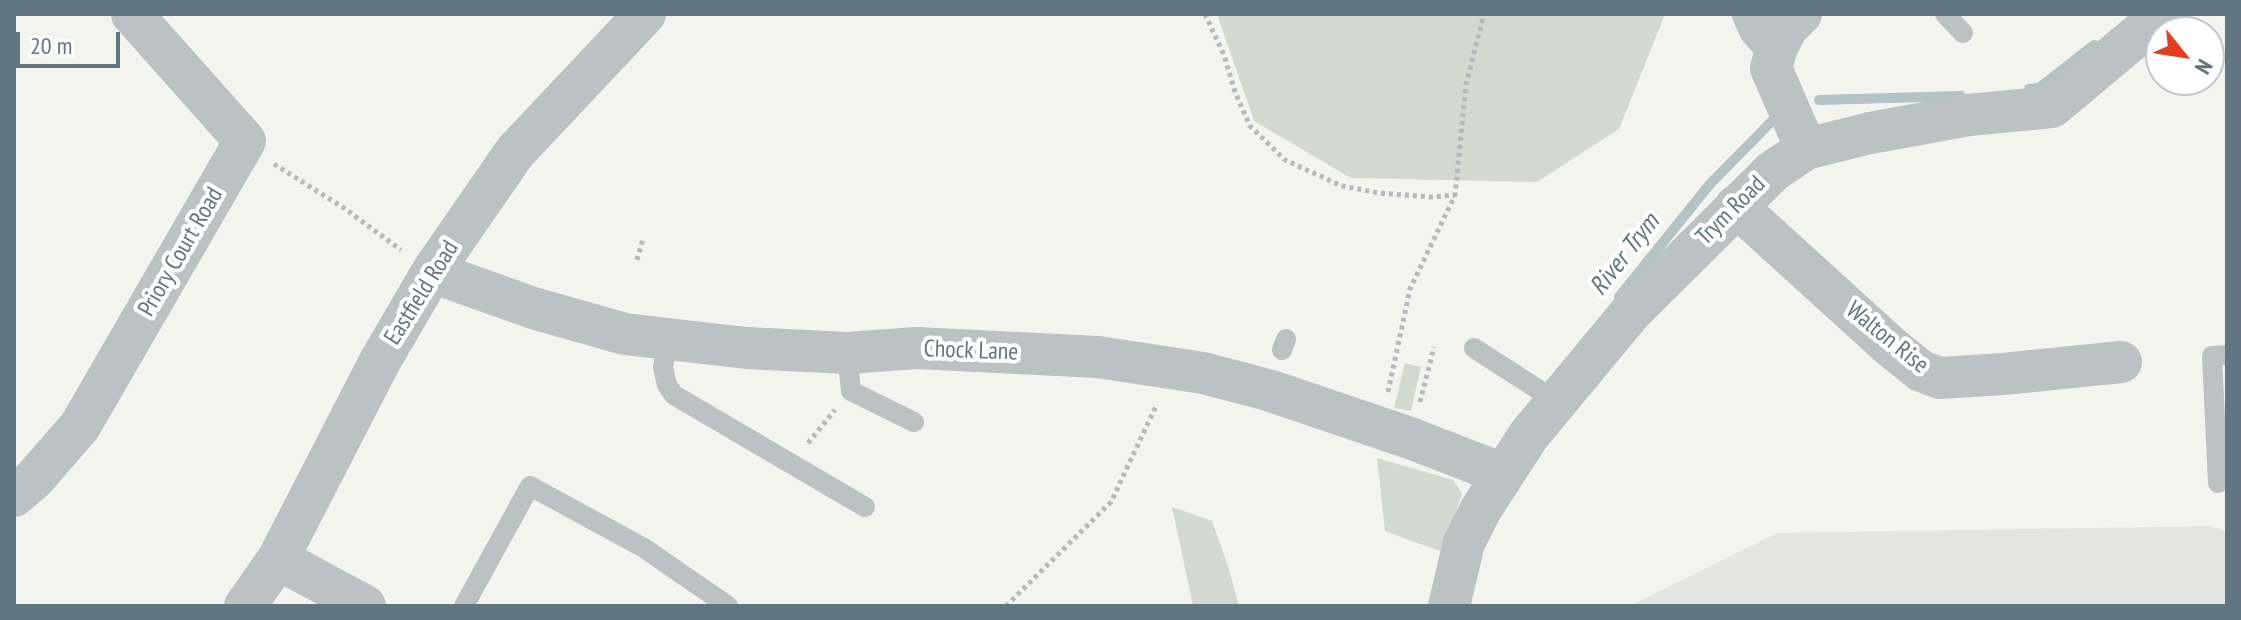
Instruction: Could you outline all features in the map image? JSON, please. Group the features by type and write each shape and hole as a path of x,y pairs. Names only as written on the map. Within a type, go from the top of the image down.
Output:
{"street":[{"path":"132,14 245,141"},
{"name":"Eastfield Road","path":"245,606 278,559 380,361 432,272 515,152 645,14"},
{"name":"Trym Road","path":"1449,606 1464,543 1481,509 1556,401 1631,312 1773,171 1806,149 1870,133 1969,115 2052,107 2163,14"},
{"path":"1777,25 1771,68 1806,149"},
{"name":"Priory Court Road","path":"14,496 34,479 80,426 245,141"},
{"name":"Walton Rise","path":"1736,206 1921,371 1940,378 2121,362"},
{"name":"Chock Lane","path":"432,272 533,308 625,334 746,348 849,372 917,348 1098,357 1271,383 1503,474"},
{"path":"278,559 365,606"}],"lane":[{"path":"1945,14 1963,33"},
{"path":"668,339 663,367 667,385 674,395 865,507"},
{"path":"1474,348 1556,401"},
{"path":"2218,483 2212,356 2227,355"},
{"path":"849,372 914,422"},
{"path":"464,606 530,486 644,548 728,606"}],"path":[{"path":"1205,14 1250,126 1285,160 1342,186 1379,193 1431,197 1455,195"},
{"path":"1395,433 1410,289 1455,195 1466,84 1484,14"},
{"path":"245,141 432,272"},
{"path":"637,260 643,239"},
{"path":"1395,433 1434,347"},
{"path":"791,463 849,372"},
{"path":"1006,606 1111,502 1162,392"}],"shaded area":[{"path":"1217,14 1665,14 1619,129 1537,182 1351,178 1254,121"},
{"path":"1405,363 1421,367 1411,411 1394,408"},
{"path":"1377,458 1453,480 1458,487 1462,494 1442,552 1385,531"},
{"path":"1172,507 1212,521 1239,606 1193,606"},
{"path":"2211,526 2227,532 2227,606 1629,606 1777,533"}],"waterway":[{"name":"River Trym","path":"2029,89 2039,88 2094,45"},
{"name":"River Trym","path":"1819,100 1961,96"},
{"name":"River Trym","path":"1619,297 1710,184 1776,117"}]}
